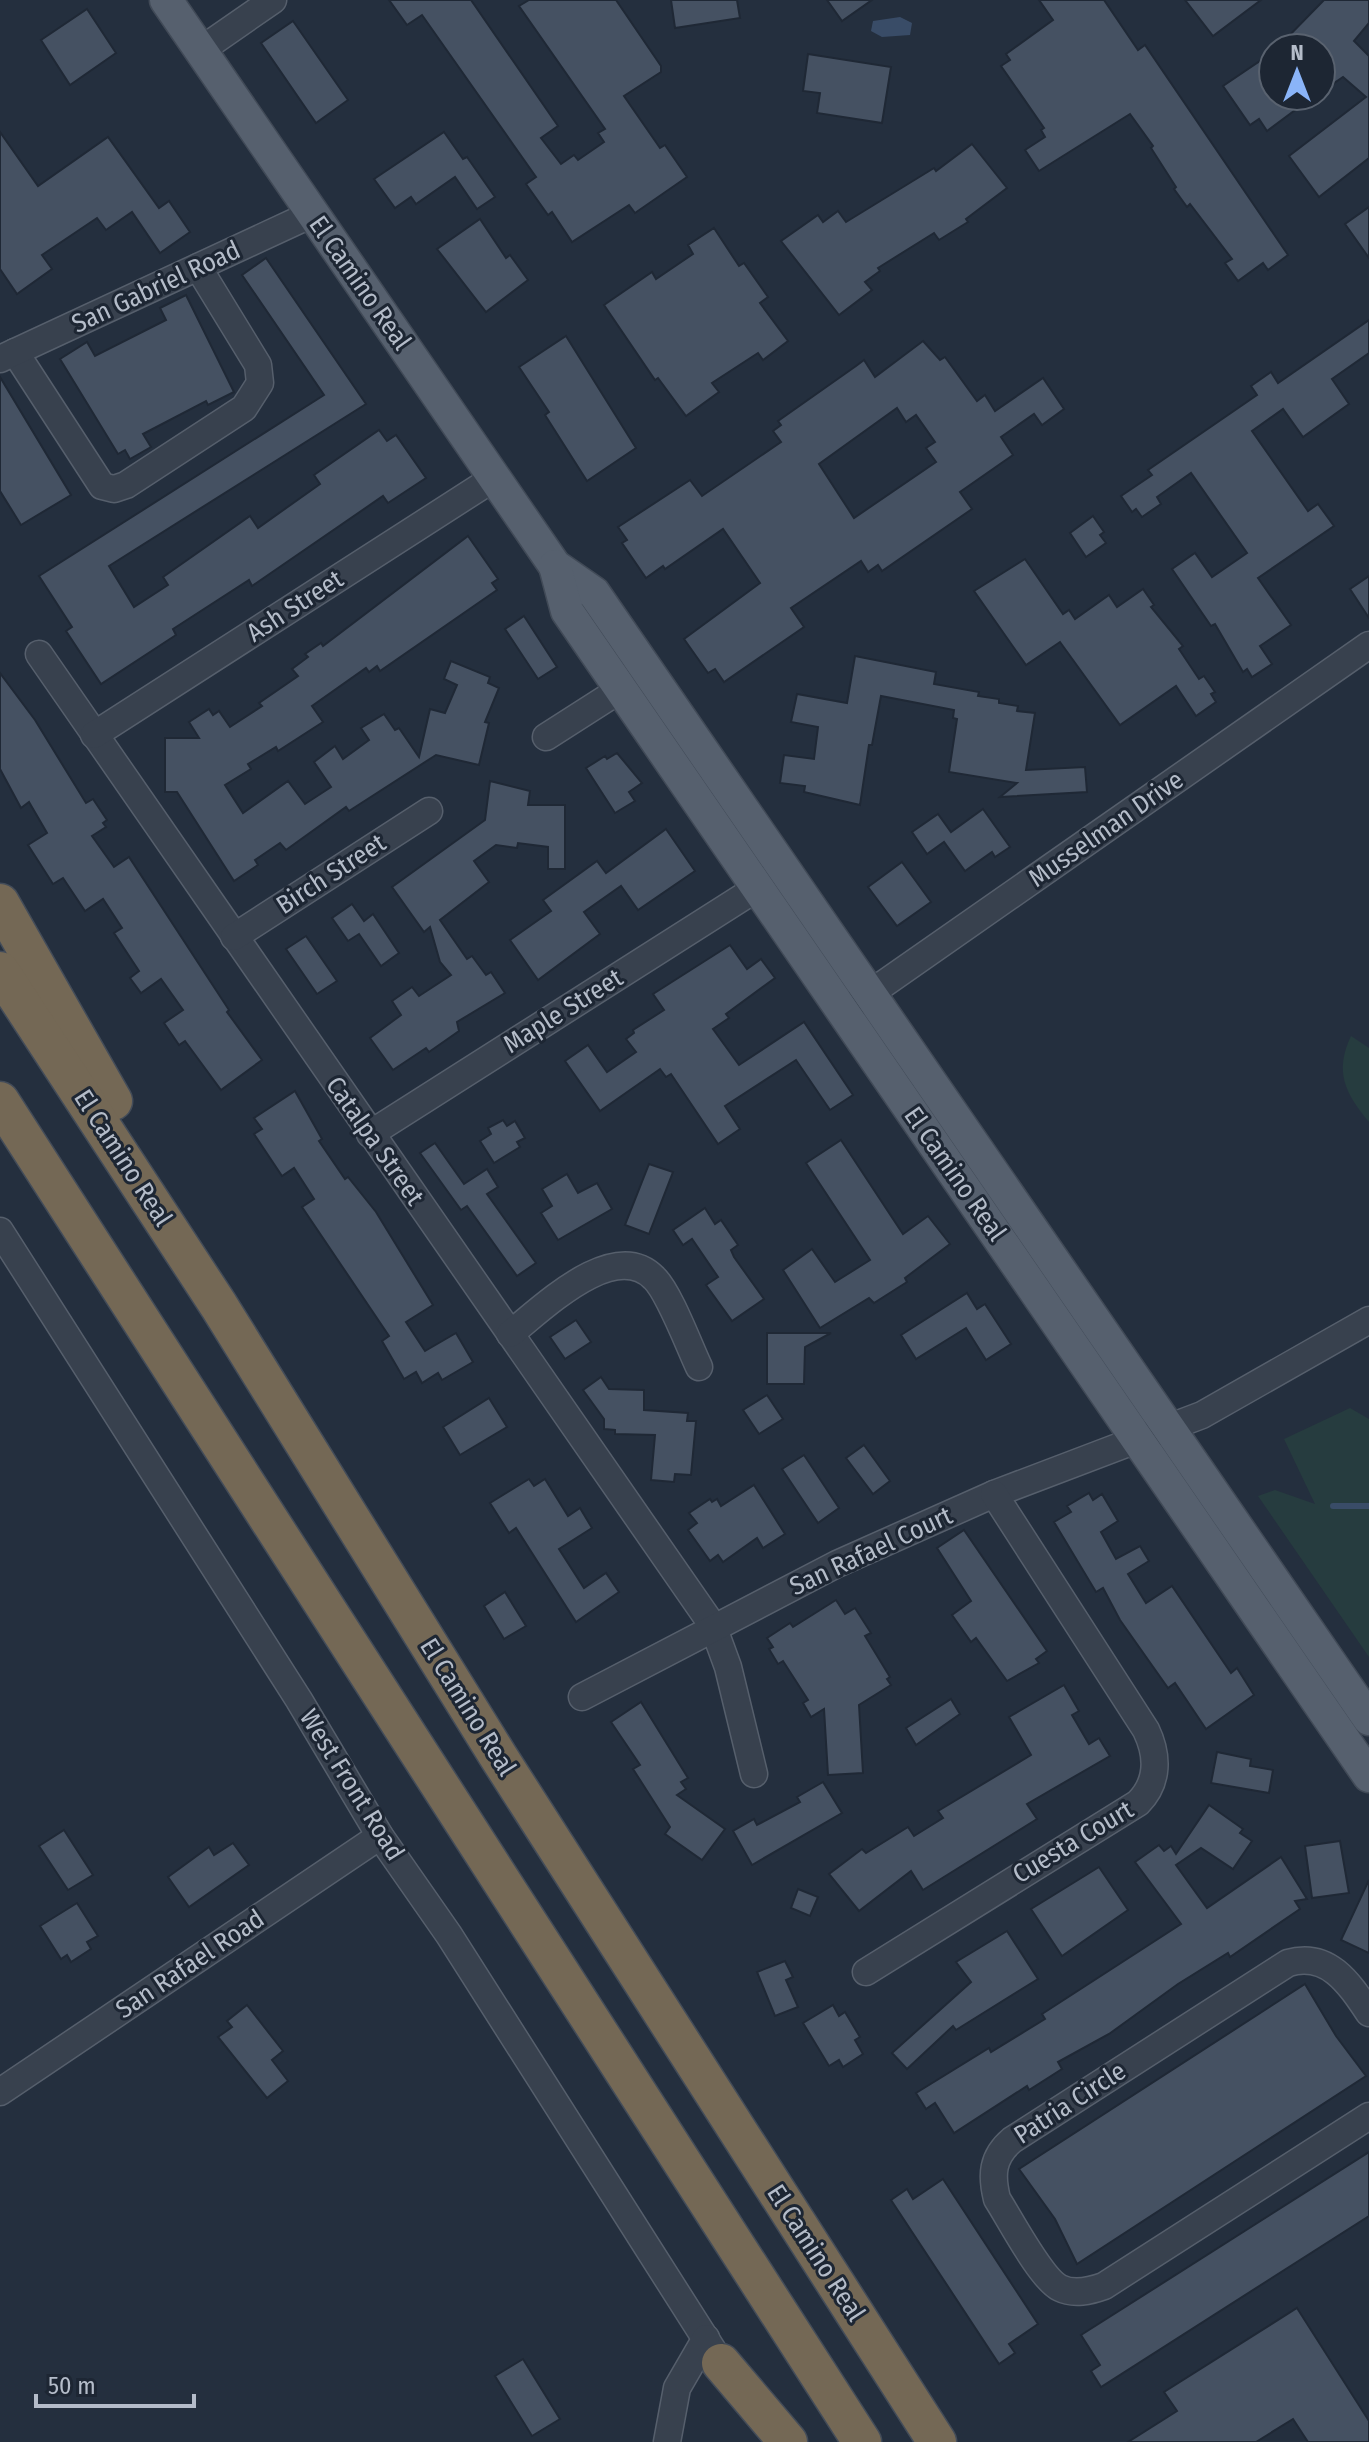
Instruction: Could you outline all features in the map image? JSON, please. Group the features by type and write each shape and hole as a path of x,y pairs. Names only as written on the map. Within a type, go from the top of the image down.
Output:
{"highway":[{"path":"0,903 176,1211 219,1306"},
{"name":"El Camino Real","path":"0,971 219,1306 507,1769 937,2442"},
{"path":"0,1101 862,2442"},
{"path":"714,2351 788,2442"}],"main road":[{"name":"El Camino Real","path":"166,0 555,566 567,611 1369,1776"},
{"name":"El Camino Real","path":"555,566 594,593 1369,1719"}],"street":[{"path":"201,50 273,0"},
{"name":"San Gabriel Road","path":"8,356 312,214"},
{"path":"8,356 102,486 114,489 126,485 244,408 260,383 258,365 198,267"},
{"name":"Ash Street","path":"94,735 494,478"},
{"name":"Musselman Drive","path":"842,1013 1369,645"},
{"name":"Catalpa Street","path":"39,654 713,1626 728,1667 754,1774"},
{"path":"546,737 621,689"},
{"name":"Birch Street","path":"234,937 429,811"},
{"name":"Maple Street","path":"370,1134 757,888"},
{"name":"West Front Road","path":"0,1231 290,1687 380,1836 449,1935 714,2351"},
{"path":"510,1334 586,1276 601,1268 632,1266 656,1280 699,1367"},
{"path":"1170,1428 1202,1415 1369,1320"},
{"name":"San Rafael Court","path":"582,1697 837,1564 994,1494 1170,1428"},
{"name":"Cuesta Court","path":"866,1972 1138,1803 1153,1783 1154,1751 1146,1730 994,1494"},
{"name":"San Rafael Road","path":"0,2092 380,1836"},
{"name":"Patria Circle","path":"1369,2013 1333,1968 1312,1959 1288,1963 1012,2140 996,2157 994,2185 997,2199 1052,2283 1071,2292 1091,2290 1104,2286 1369,2116"},
{"path":"667,2442 677,2388 714,2351"}],"green space":[{"path":"1351,1036 1369,1048 1369,1122 1348,1092 1345,1082 1343,1061"},
{"path":"1350,1408 1369,1419 1369,1657 1258,1496 1275,1490 1315,1504 1284,1439"}],"water":[{"path":"900,17 912,23 910,35 882,37 871,31 873,21"}],"building":[{"path":"389,0 471,0 558,126 541,138 561,164 574,155 578,160 604,142 598,133 605,129 519,6 529,0 616,0 661,66 661,72 624,96 660,148 665,145 687,177 635,213 629,205 572,242 552,212 548,215 526,184 536,177 422,15 407,25"},
{"path":"671,0 737,0 740,18 675,28"},
{"path":"827,0 872,0 842,21"},
{"path":"1039,0 1104,0 1138,50 1145,45 1288,255 1268,270 1263,263 1238,281 1225,263 1232,259 1190,204 1187,207 1174,189 1176,187 1151,148 1153,146 1130,114 1039,171 1025,150 1045,137 1041,130 1044,128 1001,66 1010,60 1006,54 1053,20"},
{"path":"1185,0 1261,0 1213,36"},
{"path":"1324,0 1369,0 1369,23 1354,41 1369,56 1369,158 1319,197 1289,156 1366,97 1343,77 1337,81 1337,32 1293,32"},
{"path":"87,9 116,53 70,85 41,40"},
{"path":"293,21 348,100 316,123 261,43"},
{"path":"808,54 891,67 882,123 817,113 820,93 803,91"},
{"path":"1257,63 1257,112 1293,112 1267,131 1259,119 1250,125 1223,86"},
{"path":"0,132 38,186 108,137 159,208 169,201 190,232 160,253 132,212 106,230 97,218 42,255 52,269 17,294 0,269"},
{"path":"444,132 463,159 467,157 495,197 477,209 455,177 416,204 411,197 395,208 374,179"},
{"path":"972,144 1007,188 966,219 968,222 939,240 934,233 878,268 880,271 865,282 872,290 839,315 781,241 818,215 823,222 838,211 846,222 934,168 936,171"},
{"path":"1369,207 1369,258 1345,224"},
{"path":"480,219 506,258 510,255 528,280 486,312 437,249"},
{"path":"714,228 739,266 744,263 768,297 760,303 788,341 763,360 758,353 712,383 719,392 686,416 658,378 655,380 604,305 652,272 656,279 693,254 688,245"},
{"path":"266,258 366,404 109,566 134,607 168,585 163,577 250,516 258,528 320,484 314,475 379,430 387,441 396,435 426,478 388,503 383,496 252,586 249,580 173,629 176,635 101,684 66,631 72,627 39,576 324,395 242,275"},
{"path":"186,295 234,392 208,405 206,401 143,434 151,447 130,459 125,450 118,454 60,359 87,342 95,356 166,320 160,308"},
{"path":"1369,320 1369,353 1332,379 1349,404 1303,437 1283,409 1252,431 1308,511 1318,504 1334,526 1258,578 1291,625 1260,646 1272,664 1252,677 1247,669 1243,672 1215,624 1211,626 1172,569 1195,553 1212,577 1247,553 1191,473 1157,497 1161,504 1142,517 1136,509 1132,512 1121,496 1152,475 1148,470 1257,395 1251,386 1271,372 1278,383"},
{"path":"566,336 636,448 587,481 545,415 549,412 519,367"},
{"path":"923,341 940,360 945,357 977,401 985,395 995,411 1043,378 1064,409 1042,425 1034,414 1001,437 1013,455 960,492 972,509 882,571 878,565 868,572 861,561 791,608 804,627 724,682 715,669 708,673 684,639 760,583 723,529 665,569 663,566 646,578 622,543 627,540 618,527 690,480 702,496 781,442 773,431 781,425 778,421 864,360 875,377","holes":["897,408 906,422 916,415 935,442 926,448 936,462 854,518 819,464"]},
{"path":"0,377 71,495 21,525 0,491"},
{"path":"1093,516 1104,532 1100,535 1106,543 1086,557 1070,533"},
{"path":"468,536 498,579 492,583 497,590 380,671 377,666 369,672 366,668 312,706 323,722 278,751 276,747 248,764 251,769 225,785 243,813 288,781 305,804 331,787 314,762 335,746 343,759 369,740 361,728 384,714 395,730 399,728 419,757 430,709 445,713 457,685 444,679 451,661 490,677 488,683 499,688 485,722 489,723 479,765 436,755 349,811 346,807 286,850 280,843 255,860 258,865 234,881 177,792 165,792 165,738 199,738 189,722 209,709 213,715 219,711 230,727 262,706 259,703 298,676 292,669 308,657 305,654 321,643 323,646"},
{"path":"1025,559 1063,614 1069,610 1075,619 1109,595 1117,607 1143,589 1154,605 1151,607 1183,646 1179,649 1199,679 1204,676 1215,692 1211,694 1216,702 1196,716 1176,686 1120,725 1060,642 1026,665 974,591"},
{"path":"1369,576 1369,618 1350,589"},
{"path":"524,616 557,667 538,679 505,629"},
{"path":"855,656 936,672 934,684 979,692 978,696 1018,706 1017,711 1035,713 1026,770 1085,767 1087,792 1000,797 1017,783 949,772 957,719 953,718 954,710 881,696 872,745 869,745 860,805 804,792 805,786 780,783 784,755 814,759 818,727 791,722 797,694 847,703"},
{"path":"0,673 35,720 86,803 93,799 107,820 103,823 106,827 92,836 114,867 129,857 229,1010 227,1012 262,1060 221,1090 185,1041 179,1045 164,1023 183,1010 161,979 141,993 130,978 139,971 114,933 122,928 103,899 85,911 63,878 53,884 28,845 47,833 29,802 21,808 0,769"},
{"path":"617,753 642,783 629,792 635,801 615,813 586,768 605,756 607,759"},
{"path":"490,781 530,791 528,805 565,805 565,869 548,869 548,847 518,843 517,848 496,845 474,861 489,882 440,920 467,959 472,956 486,975 491,972 505,993 457,1022 459,1031 429,1052 426,1048 393,1070 370,1038 401,1015 392,1001 412,987 419,996 451,975 440,962 430,927 424,932 392,887 485,820"},
{"path":"983,809 1010,847 995,857 992,852 965,871 944,842 927,854 912,832 938,814 951,832"},
{"path":"666,829 695,871 638,910 621,886 584,912 600,934 538,980 510,940 551,911 543,900 597,861 606,873"},
{"path":"902,862 931,902 897,926 868,887"},
{"path":"352,904 364,921 373,914 399,953 381,966 359,934 348,941 332,918"},
{"path":"306,936 337,981 317,994 286,949"},
{"path":"730,945 747,969 761,959 775,978 726,1014 729,1018 713,1029 739,1065 804,1022 853,1095 830,1110 796,1060 725,1106 740,1129 718,1144 671,1074 666,1077 660,1069 600,1111 565,1061 588,1045 607,1072 636,1052 626,1039 634,1033 633,1030 664,1010 653,994"},
{"path":"295,1091 322,1139 319,1141 345,1179 348,1177 376,1212 433,1305 406,1322 425,1351 456,1333 473,1362 442,1380 438,1373 422,1383 416,1372 404,1379 382,1341 389,1336 302,1207 314,1199 294,1168 282,1176 254,1134 262,1129 254,1118"},
{"path":"503,1120 507,1126 515,1121 525,1138 517,1142 520,1147 494,1163 480,1141 491,1134 488,1128"},
{"path":"841,1140 903,1234 928,1216 950,1244 905,1278 907,1282 874,1303 869,1298 820,1328 783,1270 812,1249 835,1282 870,1260 806,1163"},
{"path":"435,1143 464,1184 487,1169 498,1187 487,1194 536,1263 517,1276 467,1206 461,1210 420,1153"},
{"path":"649,1164 673,1172 649,1234 625,1225"},
{"path":"567,1174 578,1193 597,1183 612,1209 558,1240 541,1213 552,1206 542,1189"},
{"path":"705,1208 715,1224 721,1220 738,1245 731,1250 734,1257 764,1299 732,1321 706,1285 718,1277 692,1239 683,1245 673,1230"},
{"path":"967,1293 977,1309 985,1304 1011,1344 986,1360 966,1328 916,1359 901,1335"},
{"path":"576,1320 591,1342 565,1359 550,1337"},
{"path":"767,1333 831,1333 805,1347 804,1384 767,1384"},
{"path":"601,1377 609,1389 644,1390 644,1410 688,1413 687,1421 696,1421 691,1475 675,1474 674,1482 651,1480 655,1435 615,1434 615,1430 604,1429 604,1419 583,1390"},
{"path":"767,1395 783,1419 759,1434 743,1410"},
{"path":"489,1398 507,1427 460,1455 443,1427"},
{"path":"864,1445 890,1481 873,1494 846,1458"},
{"path":"804,1455 839,1508 818,1523 782,1469"},
{"path":"529,1479 534,1486 545,1479 568,1516 580,1508 592,1528 559,1549 584,1588 606,1573 619,1592 576,1622 516,1528 509,1533 490,1503"},
{"path":"754,1485 785,1534 763,1548 757,1538 723,1562 718,1555 710,1561 688,1530 697,1523 689,1513 710,1499 712,1502 717,1499 721,1506"},
{"path":"1089,1493 1093,1500 1102,1494 1118,1521 1101,1532 1116,1559 1140,1546 1149,1561 1128,1574 1146,1603 1172,1586 1231,1673 1237,1668 1254,1695 1206,1729 1175,1683 1168,1688 1120,1620 1103,1588 1096,1592 1054,1522 1071,1512 1067,1506"},
{"path":"964,1530 1047,1651 1036,1659 1039,1663 1007,1681 976,1638 971,1642 952,1615 971,1601 937,1548"},
{"path":"505,1592 526,1626 504,1639 484,1606"},
{"path":"836,1600 845,1614 855,1608 871,1633 865,1636 890,1677 887,1679 891,1685 859,1705 863,1773 828,1775 824,1709 811,1717 803,1703 808,1700 783,1661 778,1664 769,1649 773,1647 767,1638 790,1623 793,1627"},
{"path":"1064,1685 1079,1711 1072,1715 1089,1744 1099,1738 1110,1756 1027,1804 1037,1819 923,1890 911,1871 859,1911 829,1874 862,1849 866,1853 908,1827 914,1836 943,1818 938,1811 1031,1755 1009,1717"},
{"path":"951,1699 960,1714 916,1745 906,1728"},
{"path":"641,1702 688,1778 681,1782 686,1789 677,1795 725,1829 702,1860 665,1834 670,1827 633,1769 640,1765 611,1722"},
{"path":"1217,1752 1251,1759 1250,1766 1273,1770 1269,1793 1211,1783"},
{"path":"823,1782 842,1813 752,1865 733,1831 754,1819 757,1825 800,1802 797,1797"},
{"path":"1209,1805 1243,1829 1240,1833 1252,1841 1233,1869 1201,1848 1176,1865 1207,1908 1281,1857 1307,1899 1295,1901 1300,1909 1230,1957 1228,1953 1178,1984 1109,2034 1058,2062 1062,2069 1029,2090 1027,2086 954,2133 935,2103 926,2109 916,2093 989,2048 991,2052 1045,2019 1042,2014 1181,1924 1135,1862 1159,1845 1164,1851 1171,1846 1176,1854"},
{"path":"64,1830 93,1875 68,1890 39,1846"},
{"path":"1340,1841 1349,1893 1312,1898 1305,1846"},
{"path":"233,1843 249,1865 189,1907 168,1877 209,1847 214,1855"},
{"path":"1099,1867 1128,1910 1062,1956 1031,1909"},
{"path":"1369,1880 1369,1953 1341,1940"},
{"path":"798,1889 818,1897 810,1916 791,1908"},
{"path":"77,1903 98,1936 87,1942 91,1949 71,1962 67,1955 61,1959 40,1926"},
{"path":"1007,1931 1038,1979 956,2030 953,2026 907,2069 892,2053 971,1982 956,1962"},
{"path":"785,1961 793,1977 786,1980 798,2007 775,2016 757,1972"},
{"path":"1305,1984 1336,2036 1366,2076 1077,2264 1055,2219 1019,2169"},
{"path":"247,2005 283,2051 272,2060 288,2081 267,2098 218,2037 232,2027 227,2021"},
{"path":"833,2005 839,2016 845,2012 860,2037 855,2040 863,2054 843,2067 839,2060 829,2066 803,2023"},
{"path":"1369,2152 1369,2216 1101,2387 1091,2371 1100,2365 1081,2335"},
{"path":"943,2179 1038,2324 1009,2344 1015,2353 999,2364 891,2200 907,2189 913,2199"},
{"path":"1297,2308 1369,2421 1369,2442 1308,2442 1293,2419 1256,2442 1128,2442 1177,2411 1164,2392"},
{"path":"523,2359 560,2419 532,2436 495,2376"}],"waterway":[{"path":"1333,1506 1369,1506"}]}
